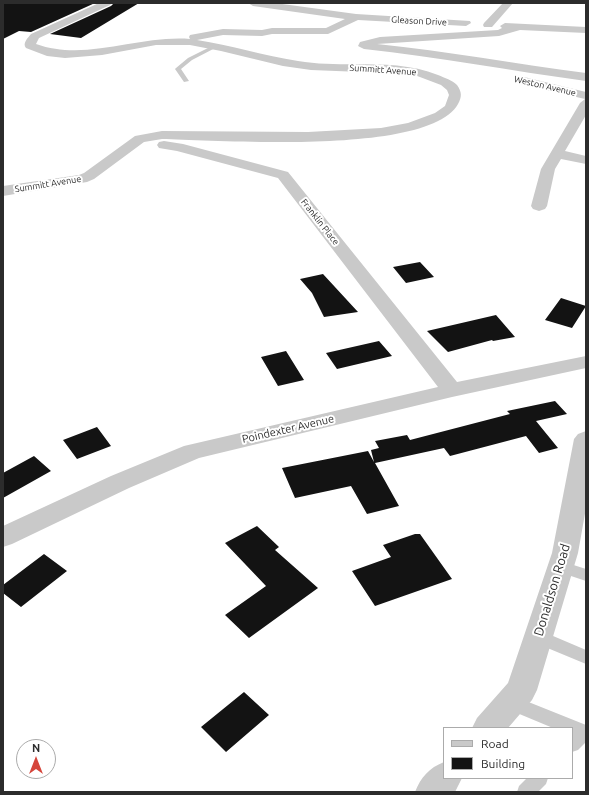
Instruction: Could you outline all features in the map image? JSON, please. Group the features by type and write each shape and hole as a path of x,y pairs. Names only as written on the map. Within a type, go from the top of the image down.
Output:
{"street":[{"name":"Summitt Avenue","path":"3,191 58,184 86,178 142,138 162,135 358,135 414,125 430,120 448,110 455,99 455,94 449,84 414,70 304,66 216,46 175,41 144,43 105,51 76,54 50,52 32,47 30,45 36,36 107,3"},
{"name":"Gleason Drive","path":"253,3 356,17 586,30"},
{"path":"488,25 508,3"},
{"path":"175,41 223,32 262,33 328,31 356,17"},
{"path":"518,27 499,33 380,40 364,44 364,46 420,52 507,71 586,77"},
{"path":"414,70 450,72"},
{"path":"484,74 507,71"},
{"name":"Weston Avenue","path":"507,71 537,85 586,96"},
{"name":"Weston Avenue","path":"539,206 548,169 586,103"},
{"name":"Franklin Place","path":"132,144 173,146 283,175 452,390"},
{"path":"556,154 586,160"},
{"name":"Poindexter Avenue","path":"3,537 120,482 192,452 452,390 586,362"},
{"name":"Donaldson Road","path":"489,727 521,690 565,553 586,439"},
{"path":"432,792 444,779"}],"lane":[{"path":"186,81 178,69 190,59 216,46"},
{"path":"561,567 586,575"},
{"path":"538,637 586,657"},
{"path":"510,703 562,727"},
{"path":"526,792 538,779"}],"building":[{"path":"3,3 95,3 31,32 19,31 3,39"},
{"path":"114,3 139,3 81,38 50,34 111,6"},
{"path":"420,262 434,277 406,283 393,267"},
{"path":"323,274 358,312 324,317 312,293 300,279"},
{"path":"561,298 586,306 572,328 545,320"},
{"path":"496,315 515,337 492,340 448,352 427,331"},
{"path":"379,341 392,356 337,369 326,353"},
{"path":"286,351 304,380 278,386 261,357"},
{"path":"555,401 567,414 536,421 558,448 539,453 526,436 450,456 444,448 375,463 399,506 367,514 351,486 295,498 282,468 368,451 374,462 371,450 379,448 375,441 407,435 410,440 510,414 507,411"},
{"path":"97,427 111,446 77,459 63,440"},
{"path":"34,456 51,471 3,498 3,473"},
{"path":"257,526 279,547 275,550 318,588 249,638 225,615 266,586 225,543"},
{"path":"415,534 420,534 452,579 375,606 352,571 391,557 383,545"},
{"path":"44,554 67,571 21,607 3,593 3,585"},
{"path":"244,692 269,715 226,752 201,727"}]}
